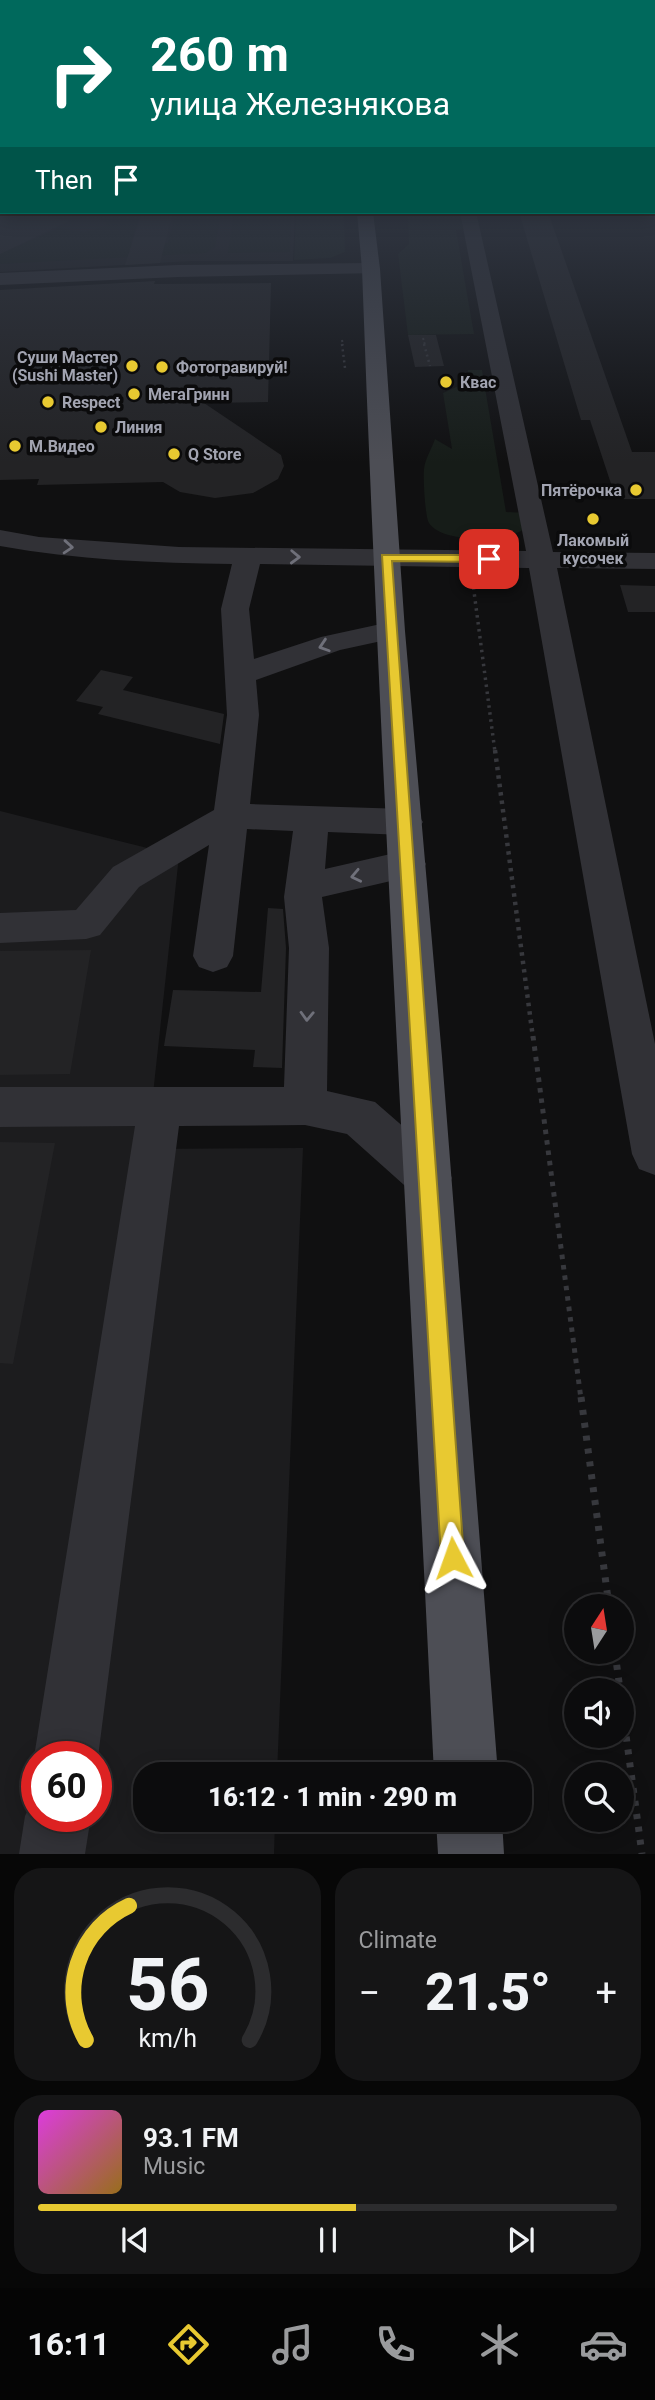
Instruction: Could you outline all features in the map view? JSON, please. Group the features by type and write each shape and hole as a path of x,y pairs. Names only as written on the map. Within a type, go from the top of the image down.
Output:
{"main road":[{"path":"358,289 369,549 386,557 429,1178 465,1762"},
{"path":"470,1832 471,1854"}],"street":[{"path":"484,289 541,559 655,1154"},
{"path":"0,538 39,545 179,555 655,561"},
{"path":"213,956 243,716 236,609 248,555"},
{"path":"239,675 332,643 390,631"},
{"path":"0,928 86,924 126,877 231,816 405,822"},
{"path":"305,1106 309,948 305,887 312,819"},
{"path":"305,887 408,864"},
{"path":"68,1741 160,1106"},
{"path":"0,1107 305,1106 359,1116 429,1178"},
{"path":"52,1854 55,1832"}],"path":[{"path":"423,338 430,366"},
{"path":"342,340 345,368"},
{"path":"475,580 473,584 607,1594"},
{"path":"628,1748 642,1854"}],"shaded area":[{"path":"402,289 466,289 474,334 408,335"},
{"path":"468,370 482,370 506,512 527,513 526,528 506,536 476,539 447,535 436,530 428,519 424,480 426,461 435,439 452,449 443,393 465,383"},
{"path":"0,811 179,856 147,1149 303,1148 277,1762 133,1762 133,1832 275,1832 274,1854 0,1854"}],"building":[{"name":"МегаГринн","path":"271,289 268,402 204,403 281,455 284,466 278,479 253,493 215,498 180,492 163,482 37,485 39,479 0,480 0,290"},
{"path":"542,289 575,289 632,452 655,452 655,499 616,499 590,420 581,420"},
{"path":"408,335 436,335 444,366 415,367"},
{"path":"620,585 655,586 655,612 628,612"},
{"path":"101,670 133,677 123,690 224,714 220,744 98,714 103,707 76,701"},
{"path":"268,908 283,909 286,948 282,1068 253,1067 255,1050 164,1046 173,990 261,992"},
{"path":"91,950 70,1074 0,1075 0,951"},
{"path":"0,1142 55,1143 13,1364 0,1363"}],"place":[{"name":"Суши Мастер (Sushi Master)","path":"132,366"},
{"name":"Фотогравируй!","path":"162,367"},
{"name":"Квас","path":"446,382"},
{"name":"МегаГринн","path":"134,394"},
{"name":"Respect","path":"48,402"},
{"name":"Линия","path":"101,427"},
{"name":"М.Видео","path":"15,446"},
{"name":"Q Store","path":"174,454"},
{"name":"Пятёрочка","path":"636,490"},
{"name":"Лакомый кусочек","path":"593,519"}],"route":[{"path":"453,1558 386,557 489,559"}]}
